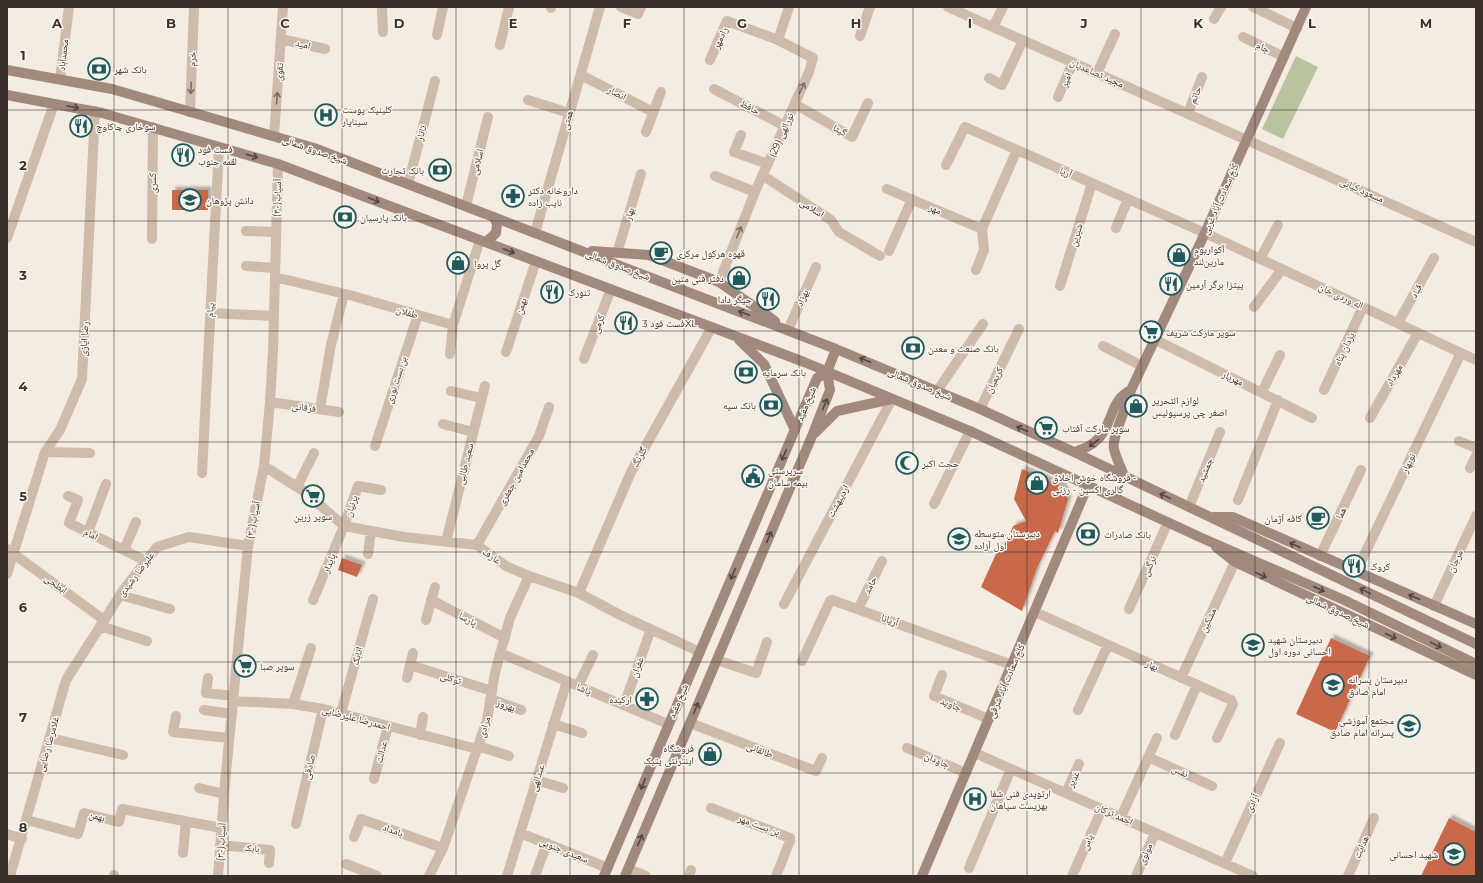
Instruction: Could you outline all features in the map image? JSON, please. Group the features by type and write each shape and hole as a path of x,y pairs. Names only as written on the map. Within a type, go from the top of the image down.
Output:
{"main road":[{"name":"کاخ سعادت آباد غربی","path":"1131,390 1205,233 1306,7"},
{"name":"شیخ صدوق شمالی","path":"7,70 112,89 314,148 836,348 980,409 1074,452 1476,644"},
{"name":"شیخ صدوق شمالی","path":"7,95 95,111 278,164 712,327 827,372 970,431 1204,539 1344,600 1476,664"},
{"path":"483,241 496,233 497,224 494,217"},
{"path":"580,250 649,255 719,282 788,330"},
{"path":"734,336 764,364 795,430"},
{"path":"827,372 836,348"},
{"name":"شیخ مفید","path":"606,872 817,378 827,372 830,390 812,436 626,872"},
{"path":"1074,452 1088,447 1100,438 1122,394 1131,390"},
{"path":"1124,476 1114,449 1113,442 1129,401 1131,390"},
{"path":"812,436 838,411 892,399"},
{"name":"کاخ سعادت آباد شرقی","path":"922,876 1088,485"},
{"name":"شیخ صدوق شمالی","path":"1210,516 1233,517 1476,624"},
{"name":"شیخ صدوق شمالی","path":"1204,539 1235,562 1476,675"}],"street":[{"name":"محمدآباد","path":"60,79 69,7"},
{"name":"خرم","path":"190,112 194,7"},
{"name":"تقوی","path":"274,136 283,7"},
{"path":"382,7 383,32"},
{"path":"437,36 443,7"},
{"path":"500,46 509,7"},
{"name":"همتی","path":"535,233 600,7"},
{"path":"621,7 638,14 641,7"},
{"path":"778,40 789,7"},
{"path":"860,36 870,7"},
{"path":"993,27 1003,7"},
{"path":"1214,19 1221,7"},
{"path":"1253,7 1296,28"},
{"name":"مجید تصاعدیان","path":"950,8 1247,139"},
{"name":"رادمهر","path":"710,60 727,21 778,40"},
{"path":"1097,73 1115,34"},
{"name":"جام","path":"1243,37 1284,57"},
{"name":"امید","path":"281,39 324,49"},
{"name":"نورالهی (29)","path":"719,282 762,175 810,72 813,58 778,40"},
{"path":"989,78 1002,85 1023,40"},
{"name":"امیر","path":"1058,98 1073,62"},
{"name":"انصار","path":"581,75 653,112"},
{"name":"حاتم","path":"1188,113 1202,77"},
{"name":"تاتار","path":"408,184 435,81"},
{"name":"حافظ","path":"714,89 785,126"},
{"path":"646,132 662,92"},
{"path":"528,100 569,114"},
{"name":"گیتا","path":"795,104 852,137 868,103"},
{"path":"7,237 54,104"},
{"name":"رضا ایازی","path":"7,574 10,552 45,452 60,430 82,379 95,111"},
{"name":"اسلامی","path":"466,206 488,117"},
{"name":"کسری","path":"152,239 153,127"},
{"name":"آریا","path":"946,165 965,127 1205,233"},
{"path":"741,135 734,152 768,164"},
{"name":"مسعود کیانی","path":"1247,139 1476,242"},
{"name":"پیام","path":"202,473 220,147"},
{"path":"976,270 984,250 982,229 1017,150"},
{"name":"آسیاب(۳۰)","path":"218,876 229,738 248,546 264,466 270,402 278,164"},
{"name":"بهار","path":"617,253 640,174"},
{"name":"اسلامی","path":"762,175 831,220 839,232 880,256"},
{"path":"715,176 755,192"},
{"name":"شیرین","path":"1060,286 1092,183"},
{"name":"مهر","path":"887,189 982,229"},
{"path":"889,251 912,199"},
{"path":"1116,228 1128,199"},
{"path":"1260,259 1278,224"},
{"path":"246,231 276,232"},
{"name":"اله وردی خان","path":"1205,233 1476,360"},
{"path":"450,354 453,325 483,241"},
{"name":"قباد","path":"1398,323 1434,258"},
{"name":"بهمن","path":"506,352 536,261"},
{"name":"طفلان","path":"246,266 275,273 453,325"},
{"name":"بهزاد","path":"788,330 816,267"},
{"path":"1254,307 1282,269"},
{"name":"کرمی","path":"584,359 611,289"},
{"path":"320,409 331,345 344,294"},
{"name":"یزدان پناه","path":"1324,390 1363,307"},
{"path":"210,313 274,316"},
{"name":"بن بست نوری","path":"375,446 418,315"},
{"path":"937,391 983,324"},
{"name":"گلرنگ","path":"579,593 631,472 712,327"},
{"name":"کریمیان","path":"980,409 1019,329"},
{"name":"مهرداد","path":"1370,418 1418,333"},
{"name":"مهریار","path":"1154,339 1312,418"},
{"path":"1103,346 1142,366"},
{"name":"نوبهار","path":"1356,572 1461,353"},
{"path":"1262,392 1280,355"},
{"name":"سعید طالبی","path":"446,542 485,386"},
{"path":"451,391 481,398"},
{"name":"اردیبهشت","path":"784,604 892,399"},
{"path":"1238,500 1278,400"},
{"name":"فرقانی","path":"270,402 339,412"},
{"name":"محمدامین جعفری","path":"477,545 539,436 549,407"},
{"path":"444,424 473,432"},
{"path":"934,504 970,431"},
{"name":"جمشید","path":"1189,507 1220,432"},
{"path":"1459,441 1476,448"},
{"path":"45,452 90,453"},
{"path":"298,488 314,453"},
{"path":"1470,468 1476,456"},
{"name":"عارف","path":"264,466 298,488 344,526 446,542 477,545 506,566 529,576 579,593 700,652"},
{"name":"هما","path":"1320,556 1361,470"},
{"path":"88,532 106,484"},
{"name":"پرنیان","path":"344,526 358,486 381,490"},
{"name":"امام","path":"68,496 78,500 69,523 146,561"},
{"name":"مرجان","path":"1434,606 1476,516"},
{"path":"124,550 136,522"},
{"name":"نرگس","path":"1129,610 1168,522"},
{"name":"پایدار","path":"313,600 344,526"},
{"path":"368,554 371,531"},
{"name":"علیرضا رشیدی","path":"102,623 120,595 157,547 189,537 248,546"},
{"name":"ابطحی","path":"10,552 102,623 147,641"},
{"name":"حامد","path":"858,609 882,562"},
{"name":"مشکین","path":"1181,678 1235,562"},
{"name":"مرادی","path":"429,876 442,848 478,748 487,720 500,653 510,618 529,576"},
{"path":"426,620 436,587"},
{"path":"120,595 170,609"},
{"name":"اتابک","path":"341,713 374,599"},
{"name":"پارسا","path":"432,600 505,638"},
{"name":"آریانا","path":"802,661 830,601 835,600 1012,664"},
{"name":"بهار","path":"1035,612 1233,702 1217,738"},
{"name":"غلامرضا رضایی","path":"10,876 22,839 66,680 102,623"},
{"name":"غفران","path":"624,705 651,629"},
{"path":"717,660 756,673 767,642"},
{"path":"1078,710 1108,645"},
{"path":"293,704 311,648"},
{"path":"407,678 413,653"},
{"name":"پاشا","path":"500,653 668,724"},
{"path":"578,686 593,655"},
{"name":"توکلی","path":"410,665 491,695"},
{"name":"جاوید","path":"942,675 934,696 989,719"},
{"name":"احمدرضا علیرضایی","path":"208,678 206,693 233,698 323,708 420,735 509,756"},
{"name":"عبدالهی","path":"507,876 567,681"},
{"path":"1175,735 1197,685"},
{"name":"بهروز","path":"491,695 521,710"},
{"name":"صادقی","path":"296,824 323,708"},
{"path":"204,710 232,714"},
{"path":"176,716 172,732 229,738"},
{"path":"420,735 423,717"},
{"name":"طالقانی","path":"690,723 813,770 816,770 822,758"},
{"path":"554,724 582,733"},
{"name":"عدالت","path":"374,779 388,726"},
{"path":"50,738 123,755"},
{"path":"1121,817 1157,738"},
{"name":"آزادی","path":"1225,863 1280,742"},
{"name":"جاودان","path":"907,748 966,773"},
{"name":"احمد ترکان","path":"975,753 1254,876"},
{"name":"نفس","path":"1148,757 1212,786"},
{"name":"غدیر","path":"1066,793 1079,764"},
{"path":"969,868 1012,769"},
{"path":"536,780 563,788"},
{"path":"199,788 224,794"},
{"name":"بن بست مهر","path":"711,808 790,838 776,876"},
{"name":"بهمن","path":"27,820 78,834 84,813 119,822 122,809 222,828"},
{"name":"یاس","path":"1072,876 1102,809"},
{"name":"بامداد","path":"354,837 362,818 442,848"},
{"name":"هدایت","path":"1348,876 1374,818"},
{"path":"183,853 186,821"},
{"name":"سعیدی جنوبی","path":"520,832 547,843 606,872"},
{"name":"مولوی","path":"1136,876 1155,833"},
{"path":"7,834 22,839"},
{"path":"536,876 547,843"},
{"name":"بابک","path":"220,845 270,850 269,863"},
{"path":"346,864 377,876"},
{"path":"626,872 646,876"}],"green space":[{"path":"1296,56 1318,67 1283,139 1262,129"}],"building":[{"name":"دانش پژوهان","path":"172,190 208,190 208,210 172,210"},
{"path":"1022,469 1063,487 1068,499 1058,533 1055,531 1037,568 1022,611 981,587 1000,545 1004,548 1013,526 1026,521 1014,499"},
{"path":"342,558 362,565 357,577 338,570"},
{"name":"دبیرستان پسرانه امام صادق","path":"1331,638 1370,656 1335,732 1296,714"},
{"name":"شهید احسانی","path":"1449,818 1476,832 1476,876 1421,876"}],"place":[{"name":"بانک شهر","path":"99,69"},
{"name":"کلینیک پوست سینایار","path":"326,115"},
{"name":"سوخاری چاکاوچ","path":"81,126"},
{"name":"فست فود لقمه جنوب","path":"183,155"},
{"name":"بانک تجارت","path":"440,170"},
{"name":"داروخانه دکتر نایب زاده","path":"513,196"},
{"name":"دانش پژوهان","path":"190,200"},
{"name":"بانک پارسیان","path":"345,217"},
{"name":"قهوه هرکول مرکزی","path":"661,253"},
{"name":"آکواریوم مارین‌لند","path":"1179,255"},
{"name":"گل پروا","path":"458,263"},
{"name":"دفتر فنی متین","path":"739,278"},
{"name":"پيتزا برگر آرمين","path":"1171,284"},
{"name":"تنورک","path":"552,292"},
{"name":"جیگر دادا","path":"768,299"},
{"name":"فست فود 3XL","path":"626,323"},
{"name":"سوپر مارکت شریف","path":"1151,332"},
{"name":"بانک صنعت و معدن","path":"913,348"},
{"name":"بانک سرمایه","path":"746,372"},
{"name":"بانک سپه","path":"771,405"},
{"name":"لوازم التحریر اصغر چی پرسپولیس","path":"1136,406"},
{"name":"سوپر مارکت آفتاب","path":"1046,428"},
{"name":"حجت اکبر","path":"907,463"},
{"name":"سرپرستی بیمه سامان","path":"753,476"},
{"name":"فروشگاه خوش اخلاق - گالری اکسین - رزتی","path":"1037,483"},
{"name":"سوپر زرین","path":"313,496"},
{"name":"کافه آژمان","path":"1318,518"},
{"name":"بانک صادرات","path":"1088,534"},
{"name":"دبیرستان متوسطه اول آزاده","path":"959,539"},
{"name":"کروک","path":"1354,566"},
{"name":"دبیرستان شهید احسانى دوره اول","path":"1253,645"},
{"name":"سوپر صبا","path":"245,666"},
{"name":"دبیرستان پسرانه امام صادق","path":"1333,685"},
{"name":"ارکیده","path":"647,699"},
{"name":"مجتمع آموزشی پسرانه امام صادق","path":"1409,726"},
{"name":"فروشگاه اینترنتی پتیک","path":"710,754"},
{"name":"ارتوپدی فنی شفا بهزیست سپاهان","path":"975,799"},
{"name":"شهید احسانی","path":"1454,854"}]}
